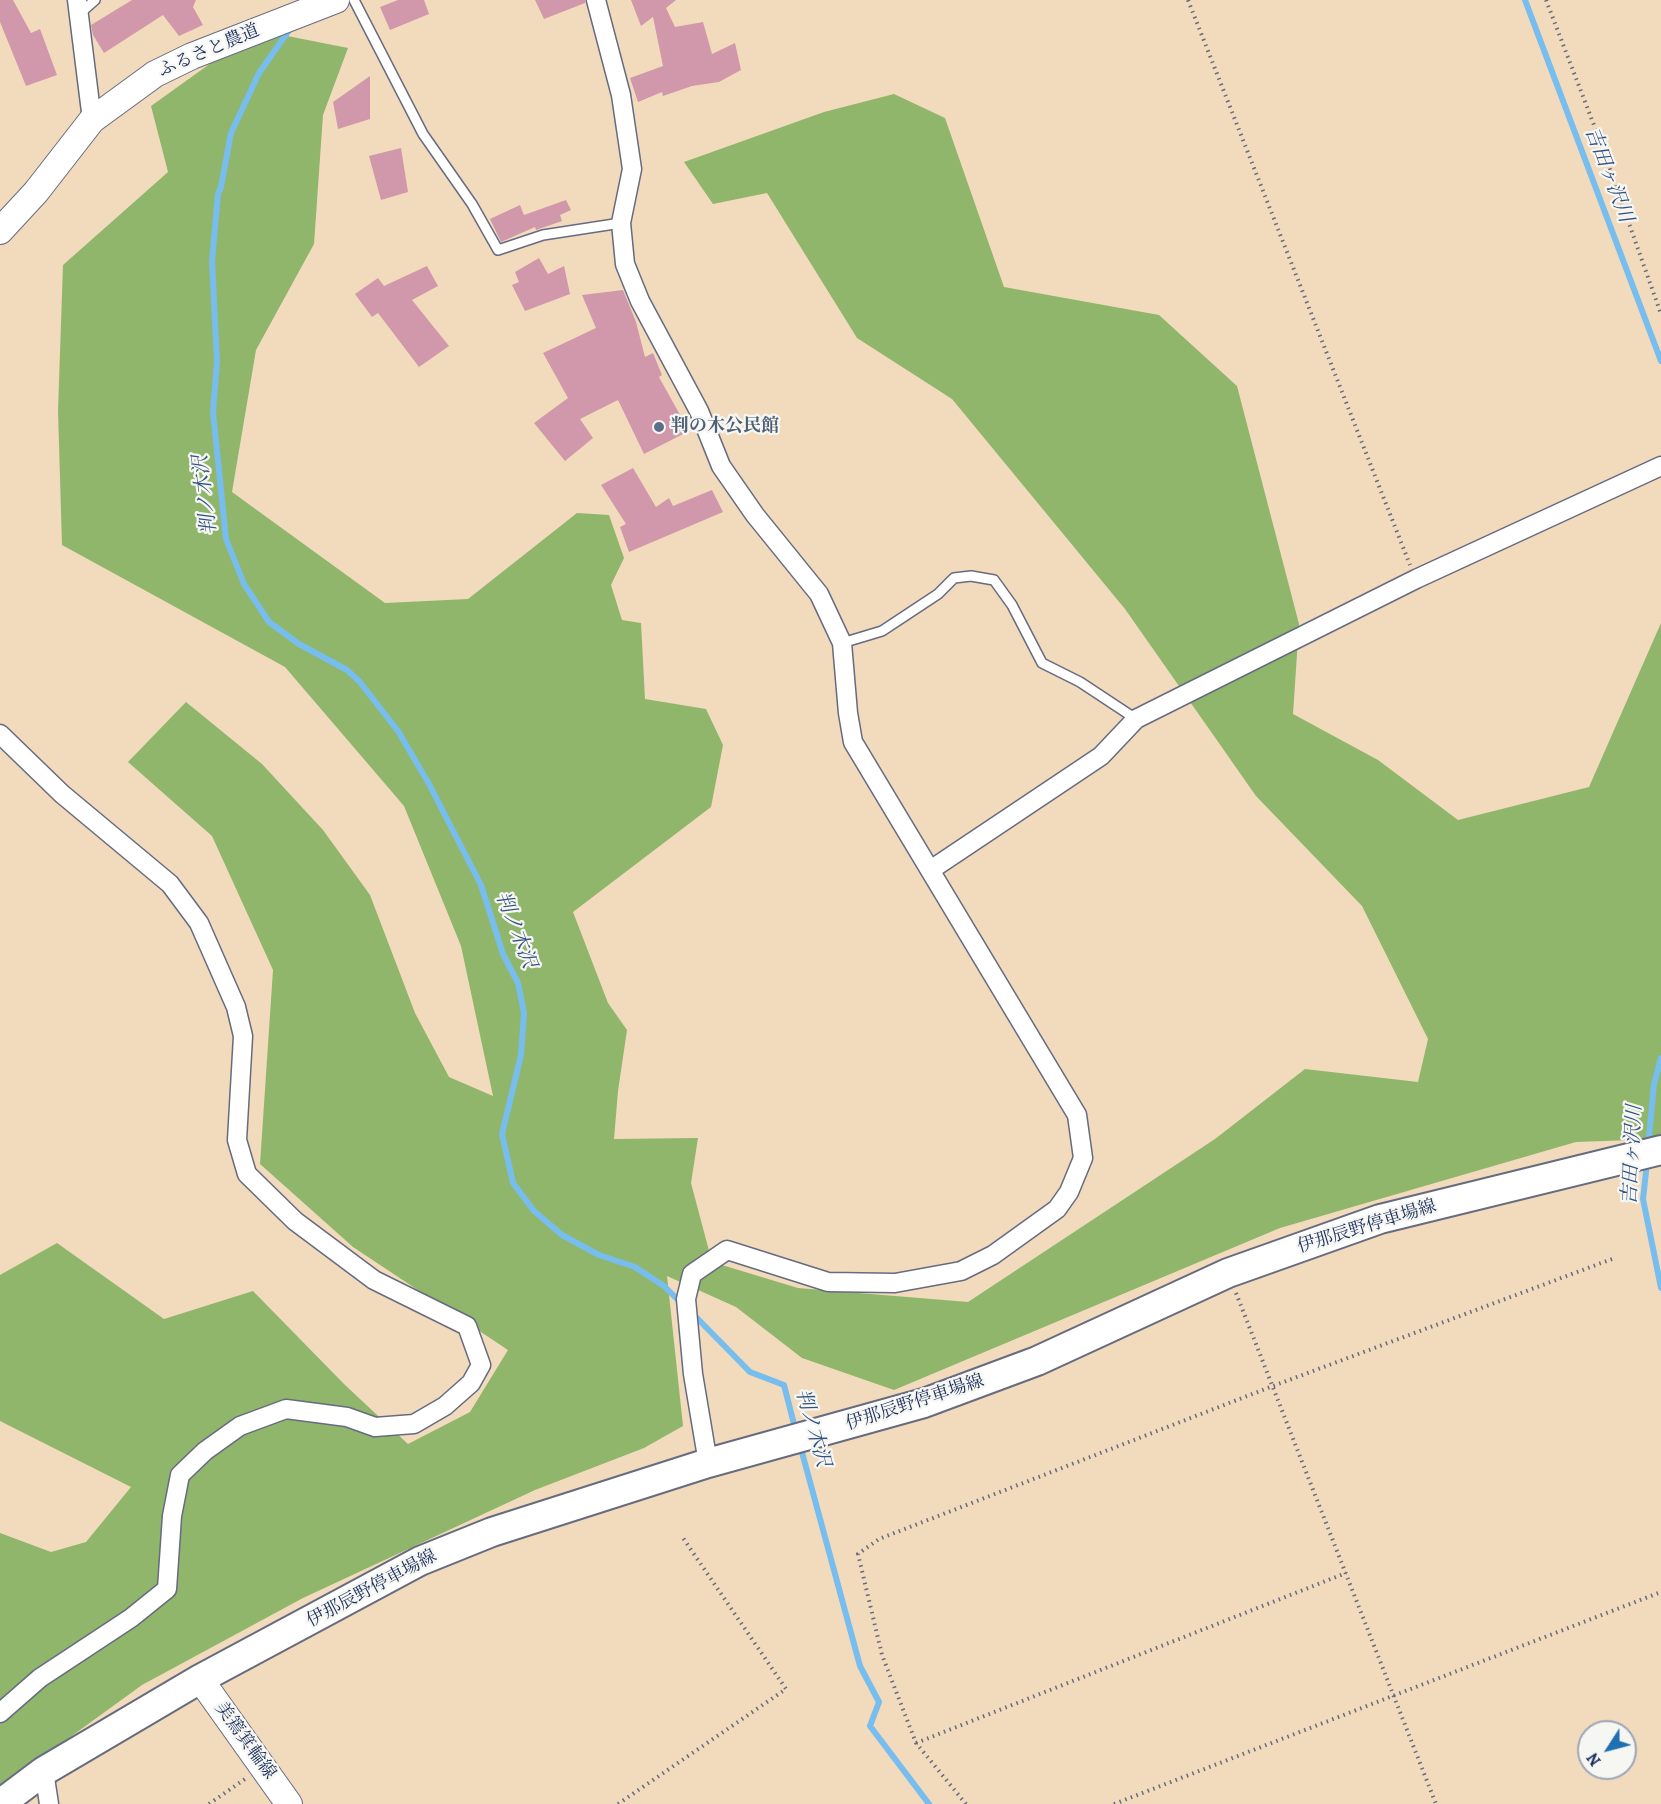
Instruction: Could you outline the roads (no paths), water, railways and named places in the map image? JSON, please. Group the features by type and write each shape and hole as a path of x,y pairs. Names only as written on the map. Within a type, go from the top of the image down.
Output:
{"main road":[{"name":"伊那辰野停車場線","path":"0,1804 44,1771 200,1679 420,1561 492,1532 708,1463 934,1400 1037,1361 1228,1273 1380,1219 1661,1150"}],"street":[{"name":"ふるさと農道","path":"0,231 36,192 92,120 164,69 336,0"},
{"path":"596,0 621,95 632,169 621,223 625,264 640,301 699,411 721,466 755,515 819,594 842,643 853,742 891,807 932,868 966,933 1077,1115 1083,1158 1069,1192 1057,1209 993,1255 961,1270 895,1283 828,1281 727,1250 692,1274 686,1299 693,1374 708,1463"},
{"path":"78,7 92,120"},
{"path":"932,868 1101,756 1136,718 1416,579 1661,466"},
{"path":"0,734 62,794 170,885 199,923 236,1007 243,1036 237,1140 247,1174 295,1221 374,1280 467,1326 482,1365 471,1383 445,1407 414,1424 375,1427 347,1417 286,1408 240,1426 205,1451 180,1475 172,1516 166,1589 131,1618 40,1678 0,1713"},
{"name":"美篶箕輪線","path":"200,1679 289,1804"},
{"path":"44,1771 49,1804"}],"lane":[{"path":"78,7 95,0"},
{"path":"354,0 423,134 472,204 498,250 543,235 621,223"},
{"path":"842,643 882,631 938,594 954,578 971,576 994,580 1012,605 1042,663 1080,682 1136,718"}],"waterway":[{"name":"吉田ヶ沢川","path":"1525,0 1661,361"},
{"name":"判ノ木沢","path":"292,26 259,73 231,133 218,194 212,261 217,362 213,412 226,539 244,584 269,622 299,644 347,670 359,681 398,731 429,784 481,885 503,954 518,983 524,1013 521,1055 502,1134 513,1183 534,1211 562,1235 599,1255 635,1267 664,1286 681,1303"},
{"name":"吉田ヶ沢川","path":"1648,1147 1654,1084 1661,1058"},
{"name":"吉田ヶ沢川","path":"1647,1163 1643,1199 1661,1288"},
{"name":"判ノ木沢","path":"691,1312 750,1372 784,1385 796,1432"},
{"name":"判ノ木沢","path":"800,1445 860,1666 879,1702 870,1726 929,1804"}],"place":[{"name":"判の木公民館","path":"659,427"}]}
